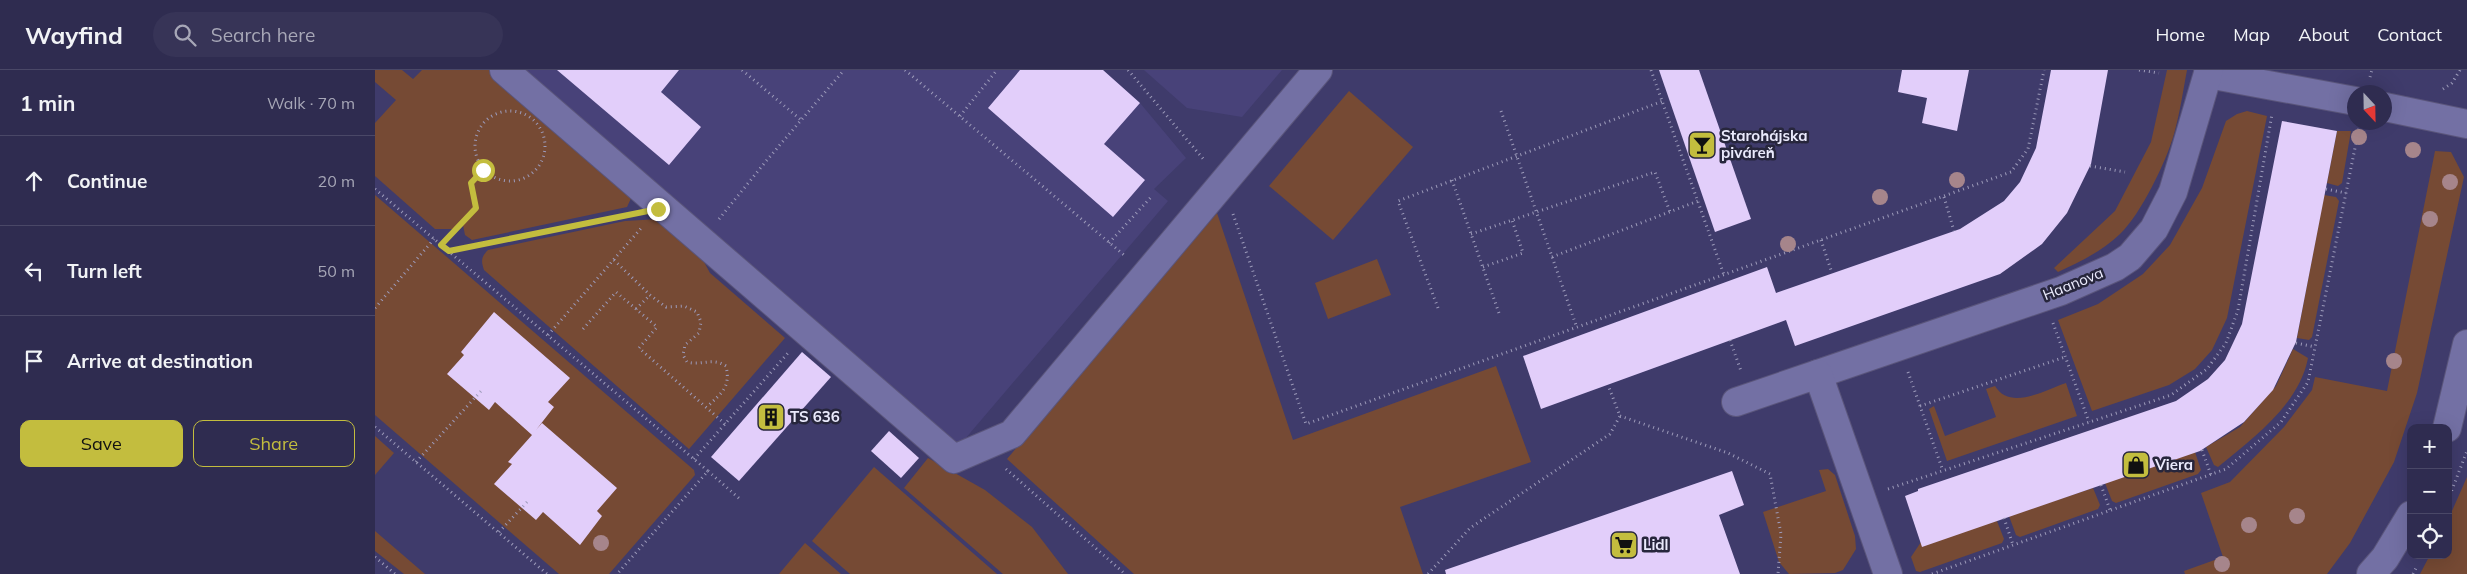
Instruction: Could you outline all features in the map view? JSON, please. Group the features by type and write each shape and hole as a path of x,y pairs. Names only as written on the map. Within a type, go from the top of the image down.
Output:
{"street":[{"path":"504,70 954,459 1012,434 1318,70"},
{"path":"2208,72 2347,99"},
{"name":"Haanova","path":"1736,402 2061,291 2115,267 2130,257 2149,238 2168,203 2208,72"},
{"path":"2392,108 2467,124"},
{"path":"2448,424 2467,344"},
{"path":"1827,371 1888,574"},
{"path":"2371,574 2385,558 2407,522"}],"path":[{"path":"742,70 801,120"},
{"path":"701,242 844,70"},
{"path":"905,70 1146,274"},
{"path":"960,116 997,70"},
{"path":"1128,70 1222,182 1306,424 2011,172 2029,149 2044,70"},
{"path":"1651,70 1724,275"},
{"path":"2139,70 2159,73"},
{"path":"1438,308 1398,201 1663,101"},
{"path":"1881,492 2171,395 2207,370 2226,343 2238,310 2273,108"},
{"path":"1501,111 1577,328"},
{"path":"500,112 523,113 541,128 545,150 535,170 526,177 515,181 493,177 483,170 477,160 474,148 475,136 489,117 500,112"},
{"path":"1932,574 2226,470 2281,422 2308,382 2358,130"},
{"path":"2090,166 2125,172"},
{"path":"441,245 476,208 471,183 483,170"},
{"path":"1471,234 1655,172 1670,212"},
{"path":"1452,180 1500,316"},
{"path":"375,189 741,500"},
{"path":"2325,189 2346,193"},
{"path":"1109,243 1152,196"},
{"path":"1943,197 1954,231"},
{"path":"1552,257 1698,201"},
{"path":"449,251 662,208"},
{"path":"548,335 613,260 662,208"},
{"path":"1483,267 1523,253 1512,220"},
{"path":"375,308 434,239"},
{"path":"1821,240 1832,273"},
{"path":"613,260 650,295 666,307 684,306 697,312 701,322 699,333 685,346 683,355 687,362 697,365 707,361 718,361 726,366 729,378 725,389 707,407"},
{"path":"583,329 617,292 657,327 639,348 725,424"},
{"path":"636,309 650,295"},
{"path":"694,459 806,332"},
{"path":"1730,340 1742,374"},
{"path":"2296,343 2315,347"},
{"path":"1920,406 2065,357"},
{"path":"1906,365 1943,471"},
{"path":"1428,574 1469,528 1611,434 1620,416 1608,385"},
{"path":"416,462 482,390"},
{"path":"1620,416 1728,453 1770,474 1781,534 1778,574"},
{"path":"375,427 547,574"},
{"path":"981,447 1125,574"},
{"path":"2202,450 2211,474"},
{"path":"2452,490 2467,451"},
{"path":"617,574 708,471"},
{"path":"2101,485 2110,510"},
{"path":"499,532 529,500"},
{"path":"2004,518 2013,545"},
{"path":"375,557 395,574"}],"shaded area":[{"path":"375,70 402,70 413,79 422,70 489,70 633,194 627,207 472,240 465,235 462,220 454,229 435,229 375,176 375,123 396,100 375,82"},
{"path":"517,70 1103,70 1140,103 1186,158 1154,189 1168,201 959,446"},
{"path":"1144,70 1282,70 1242,117 1187,108"},
{"path":"2167,70 2187,70 2174,134 2152,187 2136,214 2120,234 2090,256 2058,272 2054,268 2115,211 2151,142"},
{"path":"1349,91 1413,147 1333,240 1269,186"},
{"path":"2247,111 2267,116 2227,318 2212,350 2195,369 2169,385 2092,411 2058,320 2098,304 2143,274 2170,245 2202,188 2226,121 2237,114"},
{"path":"2337,131 2351,131 2342,183 2338,186 2327,183"},
{"path":"2435,151 2451,152 2464,177 2417,393 2394,462 2350,543 2327,574 2185,574 2184,571 2223,557 2201,493 2230,482 2284,427 2312,390 2315,377 2387,391"},
{"path":"375,195 694,470 695,475 609,574 559,574 375,415"},
{"path":"2324,195 2336,197 2339,201 2312,337 2309,340 2297,338"},
{"path":"1217,213 1293,440 1496,366 1531,462 1400,507 1423,574 1134,574 1007,459"},
{"path":"659,219 697,249 710,273 785,338 689,449 484,270 482,264 482,259 488,250 625,221"},
{"path":"1377,259 1391,295 1328,319 1315,283"},
{"path":"2293,349 2308,358 2303,375 2295,391 2273,419 2246,444 2218,467 2214,465 2206,447 2240,427 2276,386"},
{"path":"2066,383 2077,416 1947,461 1929,409 1934,406 1945,436 1996,417 1986,389 1995,386 2001,393 2009,397 2019,398 2038,394"},
{"path":"375,436 394,453 375,475"},
{"path":"2195,452 2201,470 2198,474 2116,503 2112,501 2105,483"},
{"path":"928,458 985,490 1032,527 1068,574 1003,574 904,488"},
{"path":"874,467 997,574 850,574 812,541"},
{"path":"1828,469 1835,475 1855,536 1856,549 1843,570 1835,573 1789,574 1779,562 1763,512 1826,491 1819,470"},
{"path":"2467,477 2467,574 2420,574 2428,559 2452,559 2452,511"},
{"path":"2093,488 2100,505 2098,509 2020,537 2016,535 2009,516"},
{"path":"1997,521 2004,539 2002,543 1920,572 1916,571 1911,557 1921,542"},
{"path":"375,531 425,574 404,574 375,551"},
{"path":"805,543 841,574 779,574"}],"building":[{"path":"557,70 679,70 661,92 701,127 669,165"},
{"path":"1020,70 1103,70 1140,103 1104,144 1145,180 1113,217 988,108"},
{"path":"1659,70 1699,70 1751,219 1715,232"},
{"path":"1902,70 1969,70 1957,131 1922,123 1927,98 1898,92"},
{"path":"2051,70 2108,70 2091,164 2067,213 2042,244 2000,274 1795,346 1786,320 1541,409 1523,356 1767,267 1776,293 1960,229 2004,201 2020,182 2036,148"},
{"path":"2282,121 2337,131 2296,342 2273,390 2244,422 2200,451 1922,547 1905,496 1918,491 1918,489 2176,401 2208,379 2225,360 2242,324"},
{"path":"494,312 570,378 548,402 554,407 536,430 542,423 617,488 597,511 602,516 580,545 543,512 536,520 494,484 512,464 508,462 532,435 495,402 489,410 447,374 464,355 461,352"},
{"name":"TS 636","path":"802,352 831,377 739,481 711,457"},
{"path":"889,431 919,458 901,478 871,451"},
{"name":"Lidl","path":"1732,471 1744,505 1719,515 1740,574 1446,574 1445,570"}],"place":[{"name":"Starohájska piváreň","path":"1702,145"},
{"name":"TS 636","path":"771,417"},
{"name":"Viera","path":"2136,465"},
{"name":"Lidl","path":"1624,545"}],"route":[{"path":"483,170 471,183 476,208 441,245 449,251 658,209"}]}
